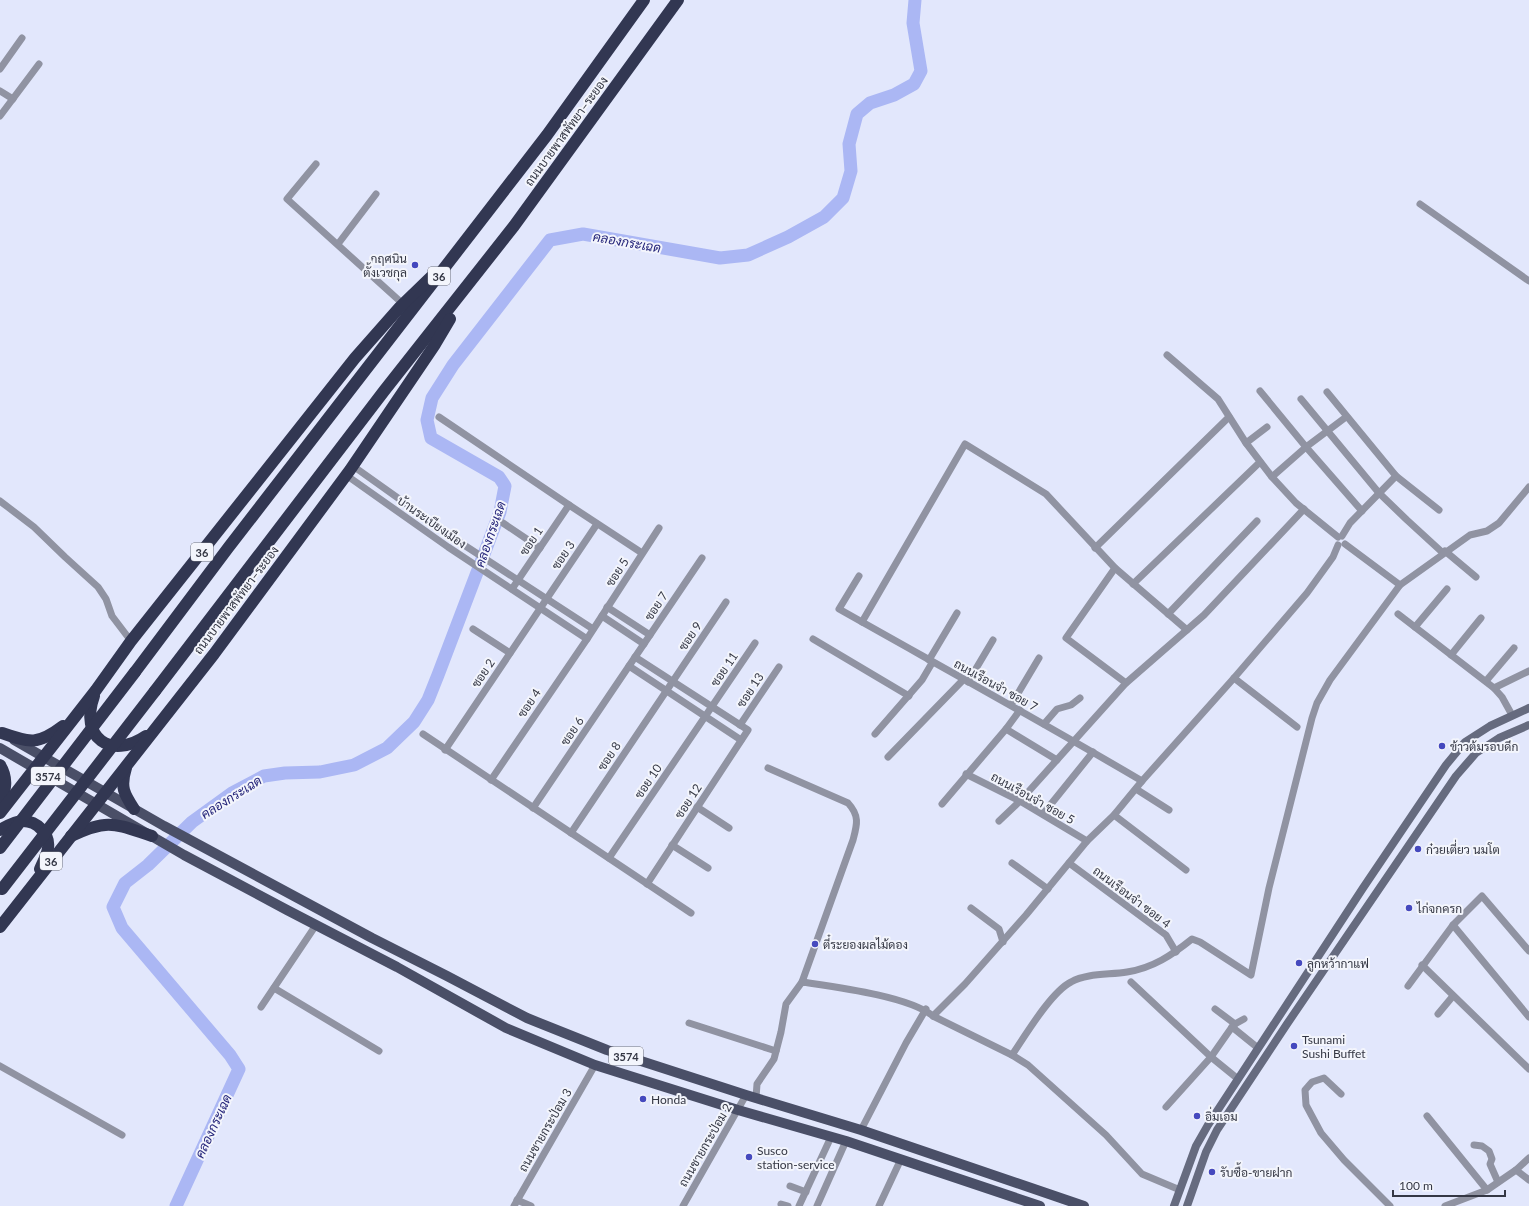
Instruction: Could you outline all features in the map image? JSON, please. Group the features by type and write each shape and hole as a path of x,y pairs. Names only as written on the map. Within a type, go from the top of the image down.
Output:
{"highway":[{"name":"ถนนบายพาสพัทยา–ระยอง","path":"0,848 233,542 548,135 643,0"},
{"name":"ถนนบายพาสพัทยา–ระยอง","path":"1,890 380,397 514,226 678,0"},
{"name":"ถนนบายพาสพัทยา–ระยอง","path":"0,813 96,690 131,641 355,358 403,304 459,250"},
{"name":"ถนนบายพาสพัทยา–ระยอง","path":"0,927 214,654 350,470 434,346 474,277"},
{"path":"96,690 90,712 90,721 93,732 99,740 111,745 129,746 151,733"},
{"path":"1,733 23,740 34,741 51,734 72,719"},
{"path":"128,763 124,776 123,787 124,792 134,809"},
{"path":"0,764 6,780 0,804"},
{"path":"0,830 22,821 36,824 44,832 48,847 31,886"},
{"path":"71,837 93,827 105,824 117,825 156,838"}],"main road":[{"name":"3574","path":"1,733 164,826 372,938 527,1018 607,1050 861,1130 1084,1206"},
{"name":"3574","path":"0,748 184,855 396,966 506,1028 595,1065 738,1110 846,1141 1040,1206"}],"street":[{"path":"0,68 22,38"},
{"path":"0,116 39,64"},
{"path":"0,91 13,99"},
{"path":"316,164 287,199 403,304"},
{"path":"338,244 376,194"},
{"path":"1420,204 1529,281"},
{"path":"933,1016 965,984 1003,942 1087,841 1114,815 1142,781 1234,678 1307,593 1346,540 1340,537 1291,498 1246,444 1223,405 1214,395 1167,355"},
{"path":"1260,391 1306,447 1362,511"},
{"path":"1327,392 1396,476 1439,510"},
{"path":"1301,399 1379,493 1407,520 1476,577"},
{"path":"1095,548 1229,416"},
{"path":"439,417 642,553"},
{"path":"1272,477 1306,447 1346,417"},
{"path":"1246,444 1267,427"},
{"path":"862,622 906,543 965,444 1046,494 1115,568 1186,630"},
{"path":"1132,584 1260,462"},
{"name":"บ้านระเบียงเมือง","path":"350,470 593,629"},
{"name":"บ้านระเบียงเมือง","path":"350,470 448,547 587,639"},
{"path":"1340,537 1350,523 1396,476"},
{"path":"1012,1055 1060,989 1082,977 1128,972 1145,968 1176,952 1192,939 1200,942 1251,975 1269,888 1316,703 1330,680 1400,585 1444,552 1470,535 1487,531 1500,523 1529,487"},
{"path":"0,501 34,527 98,587 106,599 112,616 131,641"},
{"name":"ซอย 1","path":"512,589 569,505"},
{"path":"999,821 1020,801 1126,683 1204,615 1304,509"},
{"path":"1168,614 1257,521"},
{"path":"503,523 540,548"},
{"name":"ซอย 3","path":"540,608 597,524"},
{"name":"ซอย 5","path":"593,629 659,528"},
{"path":"448,547 454,538"},
{"path":"1342,545 1400,585"},
{"path":"475,565 481,556"},
{"name":"ซอย 7","path":"628,666 702,558"},
{"path":"1115,568 1066,638 1126,683"},
{"name":"ถนนเรือนจำ ซอย 7","path":"859,576 839,609 1020,710 1142,781"},
{"path":"1415,628 1446,589"},
{"name":"ซอย 9","path":"666,691 726,602"},
{"path":"607,607 650,635"},
{"name":"ซอย 2","path":"445,750 540,608"},
{"path":"875,734 922,680 930,661 957,613"},
{"path":"1398,614 1494,688 1502,697 1512,715"},
{"path":"602,616 644,644"},
{"path":"1451,655 1481,618"},
{"path":"474,629 510,653"},
{"name":"ซอย 4","path":"490,780 593,629"},
{"path":"813,639 909,696"},
{"path":"888,757 966,681 993,640"},
{"name":"ซอย 11","path":"705,716 755,643"},
{"path":"1486,681 1514,648"},
{"path":"635,657 740,725"},
{"path":"1010,705 1039,658"},
{"path":"628,666 741,740"},
{"name":"ซอย 6","path":"533,808 628,666"},
{"name":"ซอย 13","path":"740,725 778,667"},
{"path":"1494,688 1529,671"},
{"path":"1234,678 1298,727"},
{"name":"ซอย 8","path":"571,833 666,691"},
{"path":"1044,724 1057,709 1071,705 1080,698"},
{"path":"1174,1206 1196,1146 1208,1125 1435,780 1465,742 1490,726 1529,708"},
{"path":"942,804 966,774 1006,729 1020,710"},
{"name":"ซอย 10","path":"609,858 705,716"},
{"name":"ซอย 12","path":"647,884 748,730 740,725"},
{"path":"1187,1206 1206,1152 1217,1130 1287,1024 1456,776 1476,752 1499,738 1529,725"},
{"path":"1006,729 1057,760"},
{"path":"423,734 691,913"},
{"path":"1043,814 1093,752"},
{"path":"756,1098 757,1084 774,1059 786,1004 802,982 853,840 857,823 855,810 848,803 768,768"},
{"name":"ถนนเรือนจำ ซอย 5","path":"966,774 1020,801 1087,841"},
{"path":"1136,789 1169,810"},
{"path":"697,808 729,828"},
{"path":"1114,815 1186,870"},
{"path":"672,845 708,868"},
{"path":"1012,863 1048,889"},
{"name":"ถนนเรือนจำ ซอย 4","path":"1069,863 1166,936 1176,952"},
{"path":"1408,986 1422,965 1453,925 1482,896 1529,951"},
{"path":"970,908 999,929 1003,942"},
{"path":"261,1007 316,925"},
{"path":"1453,925 1529,1017"},
{"path":"1335,931 1346,939"},
{"path":"1422,965 1529,1070"},
{"path":"802,982 849,989 897,1000 926,1009 933,1016 1012,1055 1028,1065 1106,1136 1142,1174 1180,1190"},
{"path":"1131,982 1211,1057 1238,1079"},
{"path":"274,988 379,1052"},
{"path":"1438,1014 1453,996"},
{"path":"861,1130 906,1042 926,1009"},
{"path":"1215,1009 1258,1048"},
{"path":"1166,1107 1211,1057 1234,1025 1244,1019"},
{"path":"690,1023 776,1051"},
{"name":"ถนนชายกระป่อม 3","path":"515,1203 595,1065"},
{"path":"0,1066 122,1135"},
{"path":"1341,1094 1324,1078 1312,1082 1305,1090 1306,1105 1321,1133 1344,1160 1390,1206"},
{"name":"ถนนชายกระป่อม 2","path":"683,1206 746,1095"},
{"path":"1427,1116 1487,1190"},
{"path":"799,1206 831,1137"},
{"path":"816,1206 846,1141"},
{"path":"1474,1145 1482,1146 1489,1151 1492,1159 1490,1164 1498,1182"},
{"path":"1445,1206 1487,1190 1516,1170 1529,1158"},
{"path":"879,1206 901,1159"},
{"path":"1516,1170 1529,1180"},
{"path":"790,1186 806,1192"},
{"path":"515,1203 531,1206"}],"waterway":[{"name":"คลองกระเฉด","path":"176,1206 239,1069 230,1055 122,928 113,907 125,883 148,865 192,822 232,793 264,776 285,773 320,772 354,765 387,748 414,722 428,700 438,675 500,512 505,486 499,477 431,438 427,420 432,398 453,365 550,240 583,234 720,258 748,255 788,237 824,217 843,198 851,171 849,144 857,114 870,103 894,95 914,84 921,71 913,23 915,0"}],"place":[{"name":"กฤศนิน ตั้งเวชกุล","path":"415,265"},
{"name":"ข้าวต้มรอบดึก","path":"1442,746"},
{"name":"ก๋วยเตี่ยว นมโต","path":"1418,849"},
{"name":"ไก่จกครก","path":"1409,908"},
{"name":"ตี๋ระยองผลไม้ดอง","path":"815,944"},
{"name":"ลูกหว้ากาแฟ","path":"1299,963"},
{"name":"Tsunami Sushi Buffet","path":"1294,1046"},
{"name":"Honda","path":"643,1099"},
{"name":"อิ่มเอม","path":"1197,1116"},
{"name":"Susco station-service","path":"749,1157"},
{"name":"รับซื้อ-ขายฝาก","path":"1212,1172"}]}
